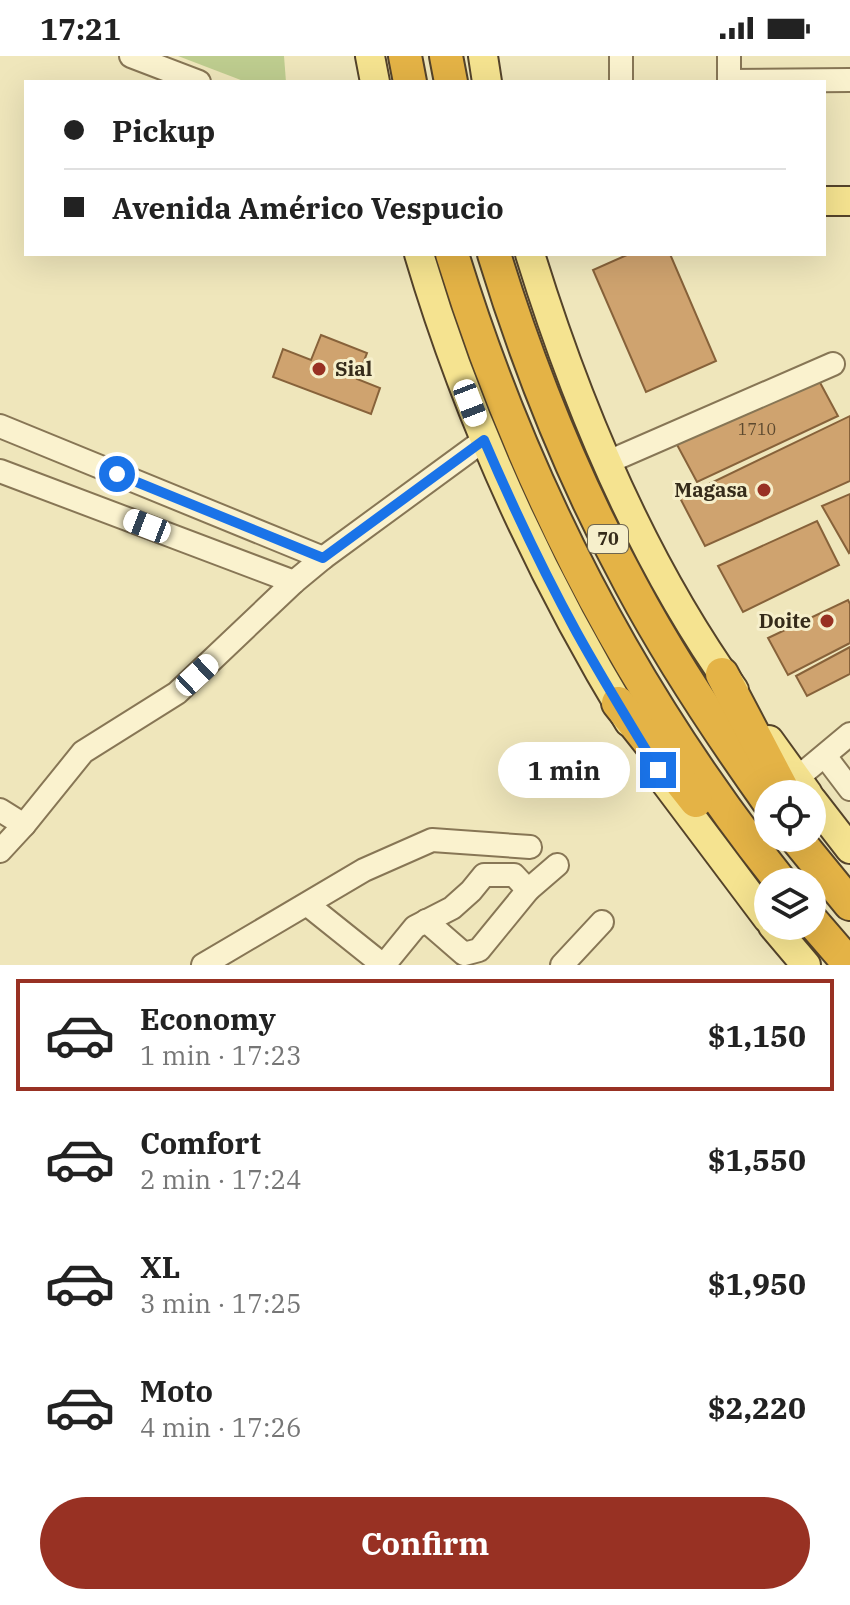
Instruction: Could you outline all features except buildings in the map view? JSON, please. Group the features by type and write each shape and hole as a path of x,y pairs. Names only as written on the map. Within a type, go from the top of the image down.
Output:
{"highway":[{"path":"405,56 410,80"},
{"path":"446,56 451,80"},
{"name":"70","path":"453,256 488,363 532,472 592,595 692,761 771,868"},
{"name":"70","path":"495,256 538,382 569,457 617,558 684,675 754,780"},
{"path":"722,674 792,780"},
{"path":"618,703 754,871"},
{"path":"807,852 850,904"},
{"path":"820,852 850,897"},
{"path":"826,937 850,965"},
{"path":"822,940 850,965"}],"main road":[{"path":"370,56 375,80"},
{"path":"826,201 850,201"},
{"path":"420,256 452,356 484,440 554,591 672,793 754,901"},
{"path":"531,256 570,371 608,462 647,545 722,674"},
{"path":"826,822 850,849"},
{"path":"785,940 806,965"}],"street":[{"path":"131,56 194,80"},
{"path":"621,56 621,80"},
{"path":"729,56 729,80"},
{"path":"826,80 850,80"},
{"path":"608,462 833,364"},
{"path":"0,426 323,558"},
{"path":"0,851 83,752 177,693 323,558 484,440"},
{"path":"0,471 294,582"},
{"path":"808,780 825,756 850,734"},
{"path":"825,756 850,789"},
{"path":"0,810 24,825"},
{"path":"203,965 364,870 432,840 530,847"},
{"path":"426,921 464,954 479,950 528,890 557,865"},
{"path":"308,905 384,965 415,927 452,908 484,875 514,875 528,890"},
{"path":"562,965 602,922"}],"green space":[{"path":"178,56 284,56 286,80 241,80"}],"place":[{"name":"Sial","path":"319,369"},
{"name":"Magasa","path":"764,490"},
{"name":"Doite","path":"827,621"}],"route":[{"path":"117,474 323,558 484,440 554,591 658,770"}]}
